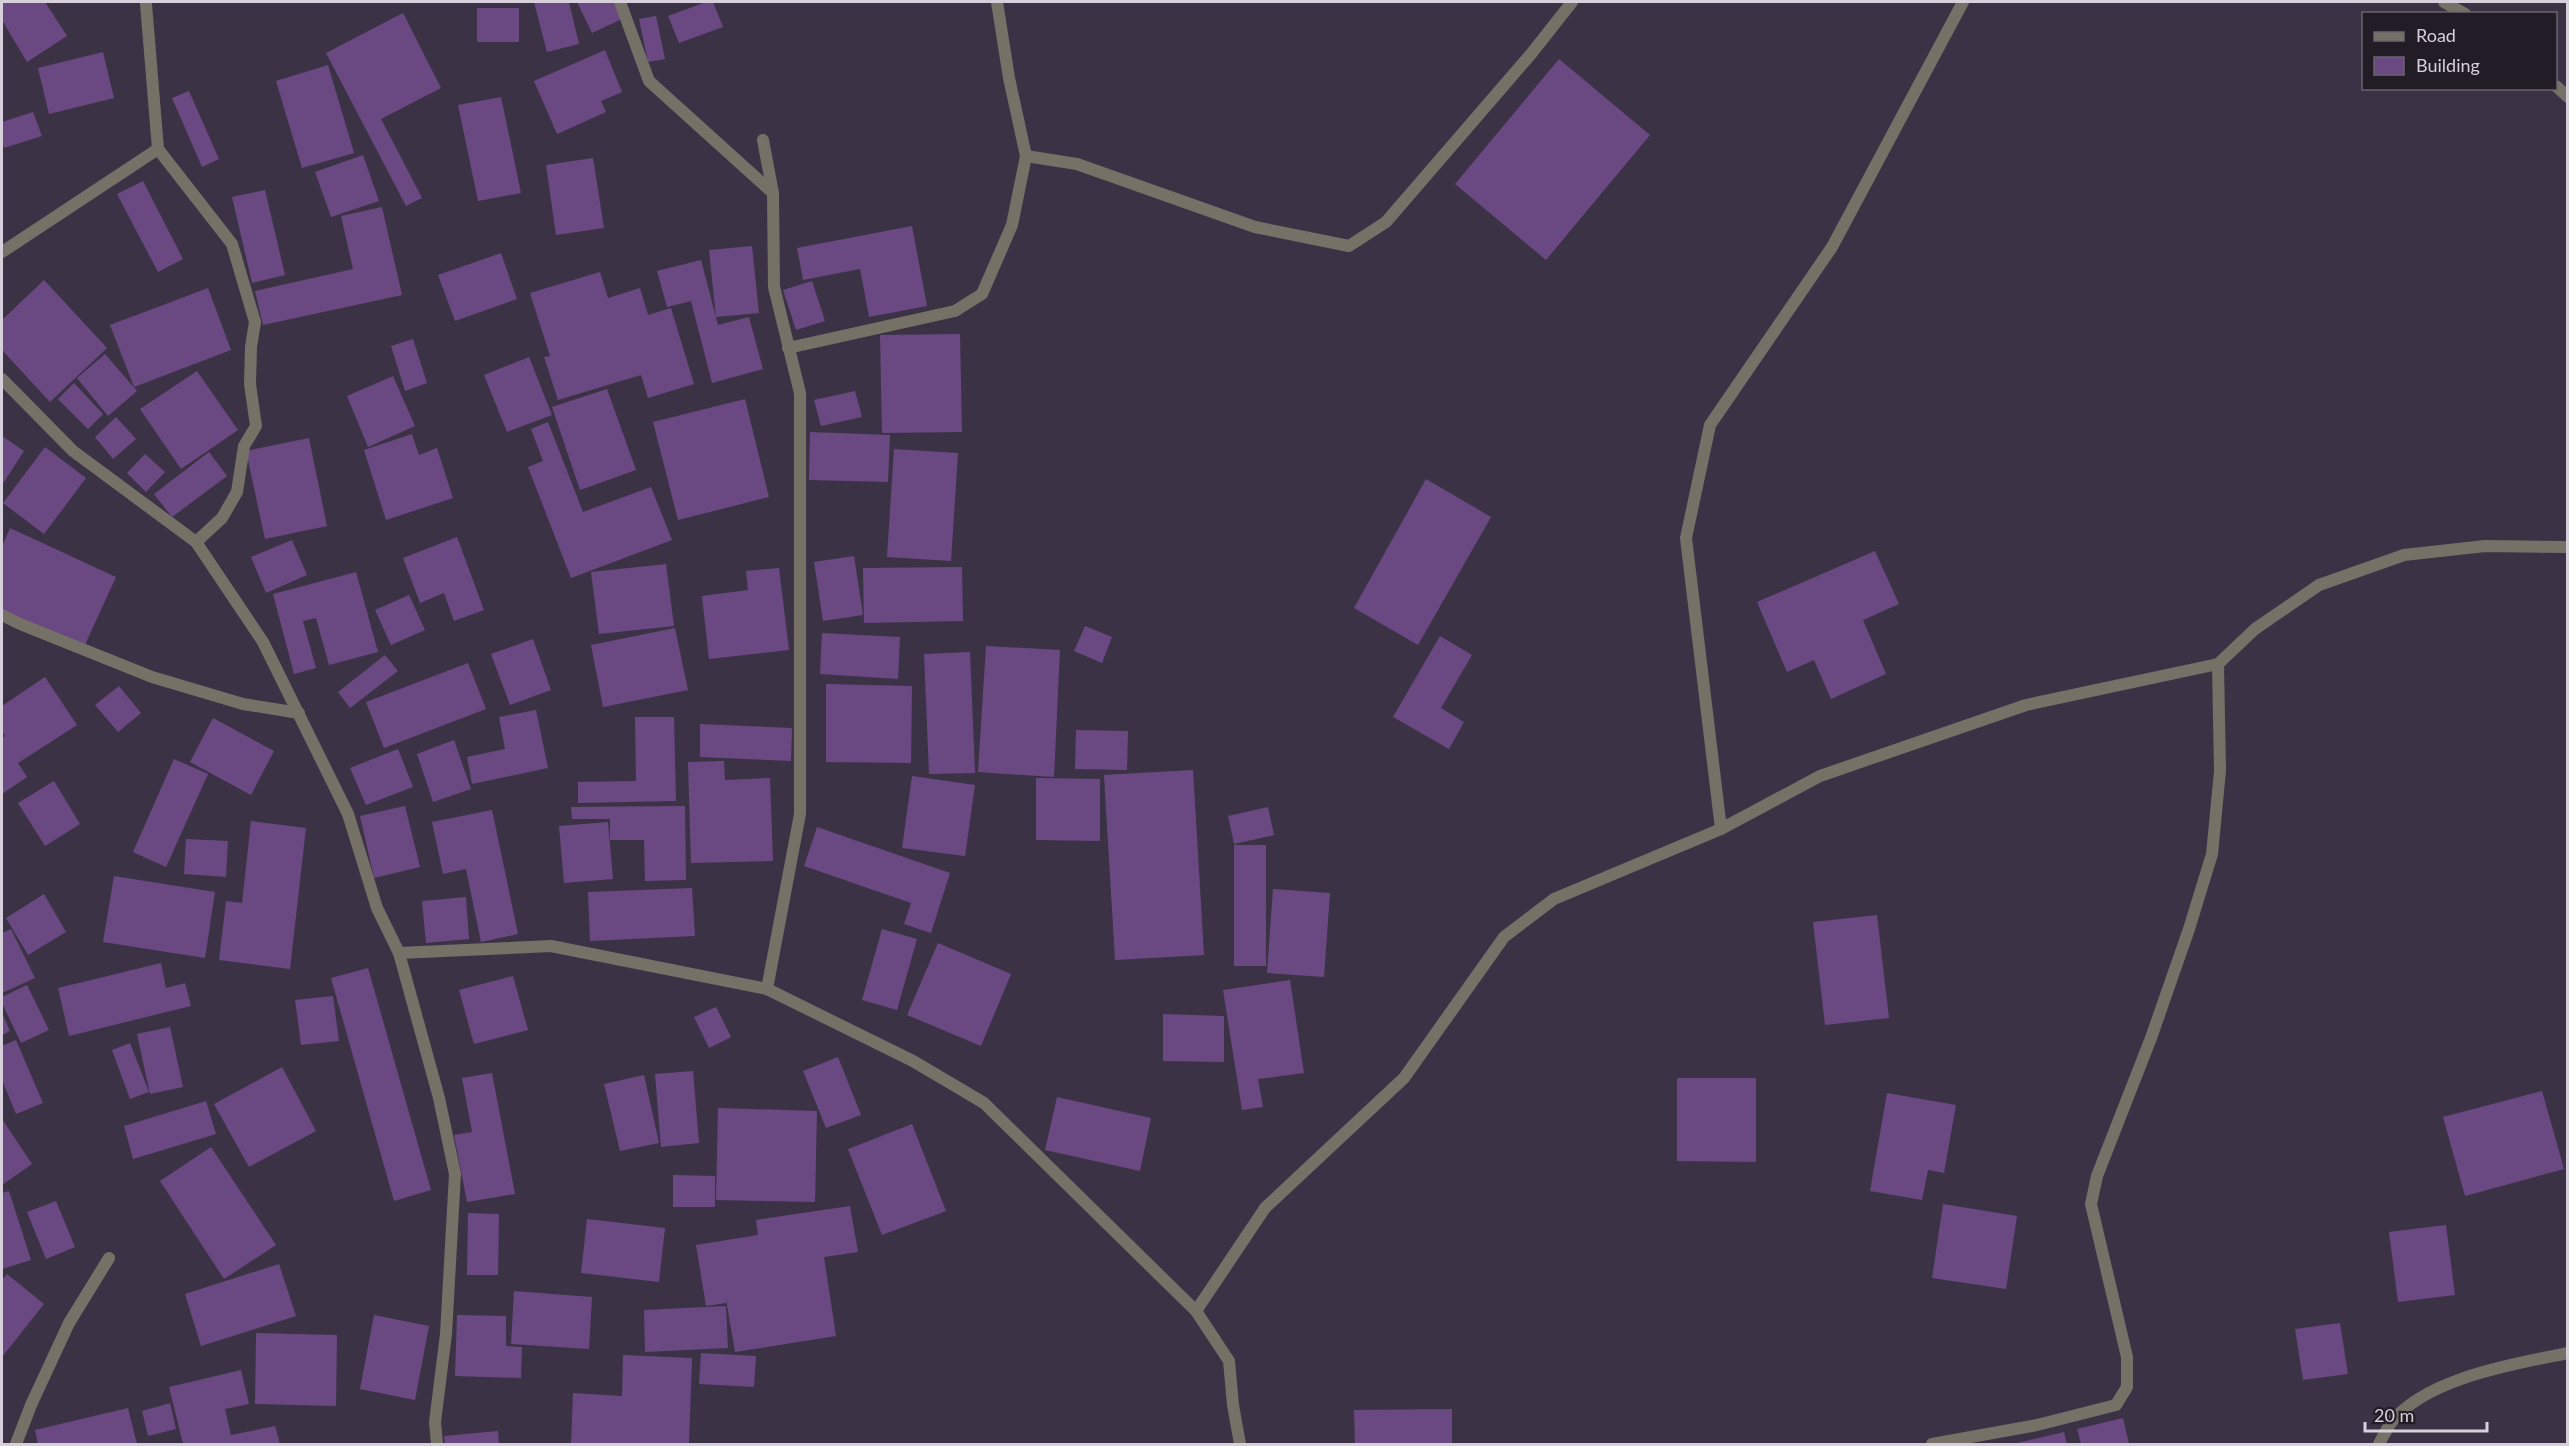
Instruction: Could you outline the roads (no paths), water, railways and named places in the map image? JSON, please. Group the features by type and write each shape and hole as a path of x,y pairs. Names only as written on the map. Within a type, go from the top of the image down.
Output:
{"street":[{"path":"620,2 649,81 773,193"},
{"path":"788,348 955,311 982,294 1012,225 1026,156 1009,78 998,2"},
{"path":"1026,156 1077,164 1255,227 1349,246 1386,222 1531,54 1572,2"},
{"path":"1721,829 1686,538 1710,425 1832,247 1963,2"},
{"path":"2444,2 2462,12"},
{"path":"146,4 158,150 232,244 255,322 251,347 250,384 256,426 243,446 237,492 222,518 196,542"},
{"path":"764,140 773,193 774,287 800,393 800,814 766,989"},
{"path":"2,252 158,150"},
{"path":"2,379 73,451 196,542 263,642 348,814 377,908 399,953 440,1098 455,1174 446,1334 435,1422 437,1444"},
{"path":"1196,1311 1265,1208 1404,1078 1504,937 1554,899 1721,829 1820,776 2026,705 2218,664 2255,629 2319,585 2404,555 2485,546 2568,547"},
{"path":"2,615 152,677 243,704 299,713"},
{"path":"1932,1444 2037,1425 2116,1405 2127,1387 2127,1357 2091,1204 2097,1176 2151,1038 2212,854 2220,771 2218,664"},
{"path":"399,953 551,946 766,989 913,1061 984,1103 1196,1311 1229,1361 1233,1405 1240,1444"},
{"path":"16,1444 31,1405 69,1323 109,1258"},
{"path":"2379,1444 2391,1423 2424,1395 2485,1371 2568,1353"}]}
